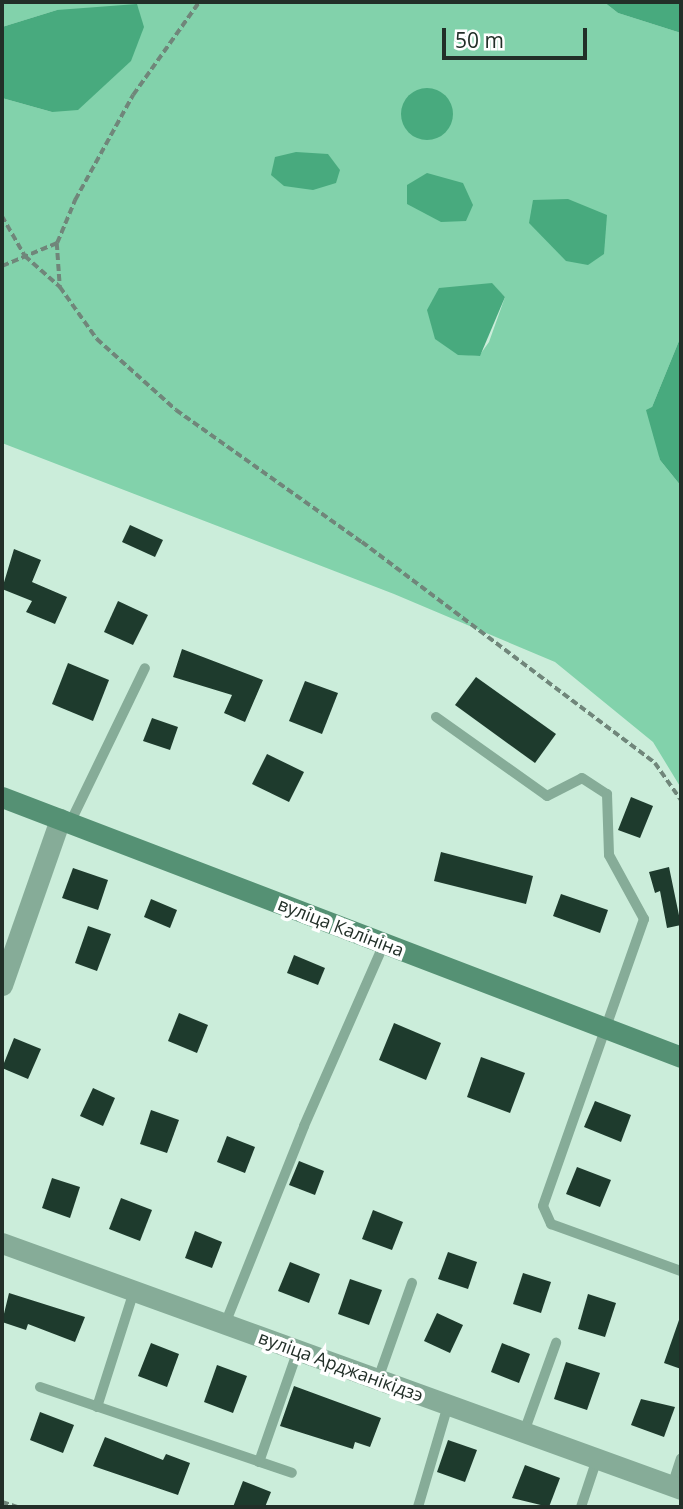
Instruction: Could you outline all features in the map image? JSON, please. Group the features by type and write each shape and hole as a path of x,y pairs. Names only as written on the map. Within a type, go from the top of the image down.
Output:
{"street":[{"name":"вуліца Калініна","path":"2,797 681,1057"},
{"path":"2,985 65,821"},
{"name":"вуліца Арджанікідзэ","path":"2,1243 677,1488"}],"lane":[{"path":"65,821 145,668"},
{"path":"436,718 547,796 582,778 607,794 609,855 644,919 546,1193 545,1217 551,1224 681,1271"},
{"path":"225,1324 304,1126 384,944"},
{"path":"378,1379 412,1283"},
{"path":"97,1407 134,1290"},
{"path":"524,1432 556,1343"},
{"path":"259,1462 298,1350"},
{"path":"40,1388 292,1473"},
{"path":"418,1507 448,1405"},
{"path":"677,1488 681,1458"},
{"path":"581,1507 597,1459"}],"path":[{"path":"60,287 57,243 75,200 133,95 199,2"},
{"path":"2,216 25,256 60,287 97,339 176,410 372,550 655,763 681,800"},
{"path":"2,266 57,243"},
{"path":"2,1502 17,1507"}],"shaded area":[{"path":"2,2 604,2 618,13 681,33 681,336 652,407 660,460 681,486 681,788 653,742 555,662 394,594 2,443 2,98 52,112 57,10 2,27","holes":["491,283 505,297 489,342 479,356 458,354"]},
{"path":"604,2 681,2 681,33 618,13"},
{"path":"137,4 144,27 131,61 78,110 52,112 2,98 2,27 57,10"},
{"path":"427,88 446,95 453,114 446,133 427,140 408,133 401,114 408,95"},
{"path":"296,152 328,154 340,170 336,183 313,190 284,186 271,175 275,157"},
{"path":"427,173 463,183 473,205 466,221 441,222 407,204 407,185"},
{"path":"568,199 607,215 604,254 588,265 566,261 529,223 533,200"},
{"path":"492,283 505,297 480,356 458,355 435,339 427,310 439,288"},
{"path":"681,336 681,486 660,460 646,410 652,407"}],"building":[{"path":"130,525 163,540 155,557 122,542"},
{"path":"14,549 41,560 32,582 67,597 55,624 26,612 32,601 2,589"},
{"path":"118,601 148,615 133,645 104,632"},
{"path":"182,649 263,680 245,722 224,713 232,695 173,677"},
{"path":"68,663 109,680 93,721 52,704"},
{"path":"476,677 556,734 535,763 455,705"},
{"path":"305,681 338,693 322,734 289,721"},
{"path":"152,718 178,727 170,750 143,741"},
{"path":"267,754 304,772 289,802 252,784"},
{"path":"631,797 653,806 640,838 618,830"},
{"path":"441,852 533,876 526,904 434,881"},
{"path":"669,867 681,925 667,928 660,891 655,893 649,872"},
{"path":"73,868 108,880 98,910 62,898"},
{"path":"561,894 608,910 600,933 553,916"},
{"path":"151,899 177,910 170,928 144,917"},
{"path":"88,926 111,934 97,971 75,963"},
{"path":"294,955 325,968 318,985 287,973"},
{"path":"179,1013 208,1025 197,1053 168,1041"},
{"path":"394,1023 441,1043 426,1080 379,1060"},
{"path":"14,1038 41,1049 28,1079 2,1068"},
{"path":"481,1057 525,1073 510,1113 467,1097"},
{"path":"93,1088 115,1098 103,1126 80,1116"},
{"path":"595,1101 631,1115 621,1142 584,1127"},
{"path":"151,1110 179,1120 167,1153 140,1144"},
{"path":"227,1136 255,1147 245,1173 217,1162"},
{"path":"299,1161 324,1171 315,1195 289,1185"},
{"path":"577,1167 611,1180 600,1207 566,1194"},
{"path":"52,1178 80,1187 70,1218 42,1208"},
{"path":"121,1198 152,1210 140,1241 109,1229"},
{"path":"373,1210 403,1222 392,1250 362,1239"},
{"path":"195,1231 222,1242 212,1268 185,1258"},
{"path":"448,1252 477,1262 468,1289 438,1279"},
{"path":"290,1262 320,1274 309,1303 278,1291"},
{"path":"523,1273 551,1282 541,1313 513,1304"},
{"path":"350,1279 382,1290 369,1325 338,1314"},
{"path":"9,1293 85,1317 75,1342 28,1324 26,1330 2,1322"},
{"path":"588,1294 616,1303 605,1337 578,1329"},
{"path":"437,1313 463,1325 450,1353 424,1341"},
{"path":"679,1320 681,1321 681,1369 664,1363"},
{"path":"151,1343 179,1354 167,1387 138,1376"},
{"path":"502,1343 530,1354 519,1383 491,1372"},
{"path":"566,1362 600,1373 587,1410 554,1399"},
{"path":"217,1365 247,1376 233,1413 204,1402"},
{"path":"294,1386 381,1418 370,1447 355,1442 353,1449 280,1426"},
{"path":"641,1399 675,1407 664,1437 631,1425"},
{"path":"40,1412 74,1425 63,1453 30,1440"},
{"path":"105,1437 163,1460 166,1454 190,1463 178,1495 93,1466"},
{"path":"448,1440 477,1450 465,1482 437,1472"},
{"path":"525,1465 560,1478 549,1507 512,1498"},
{"path":"243,1481 271,1492 265,1507 233,1507"}]}
